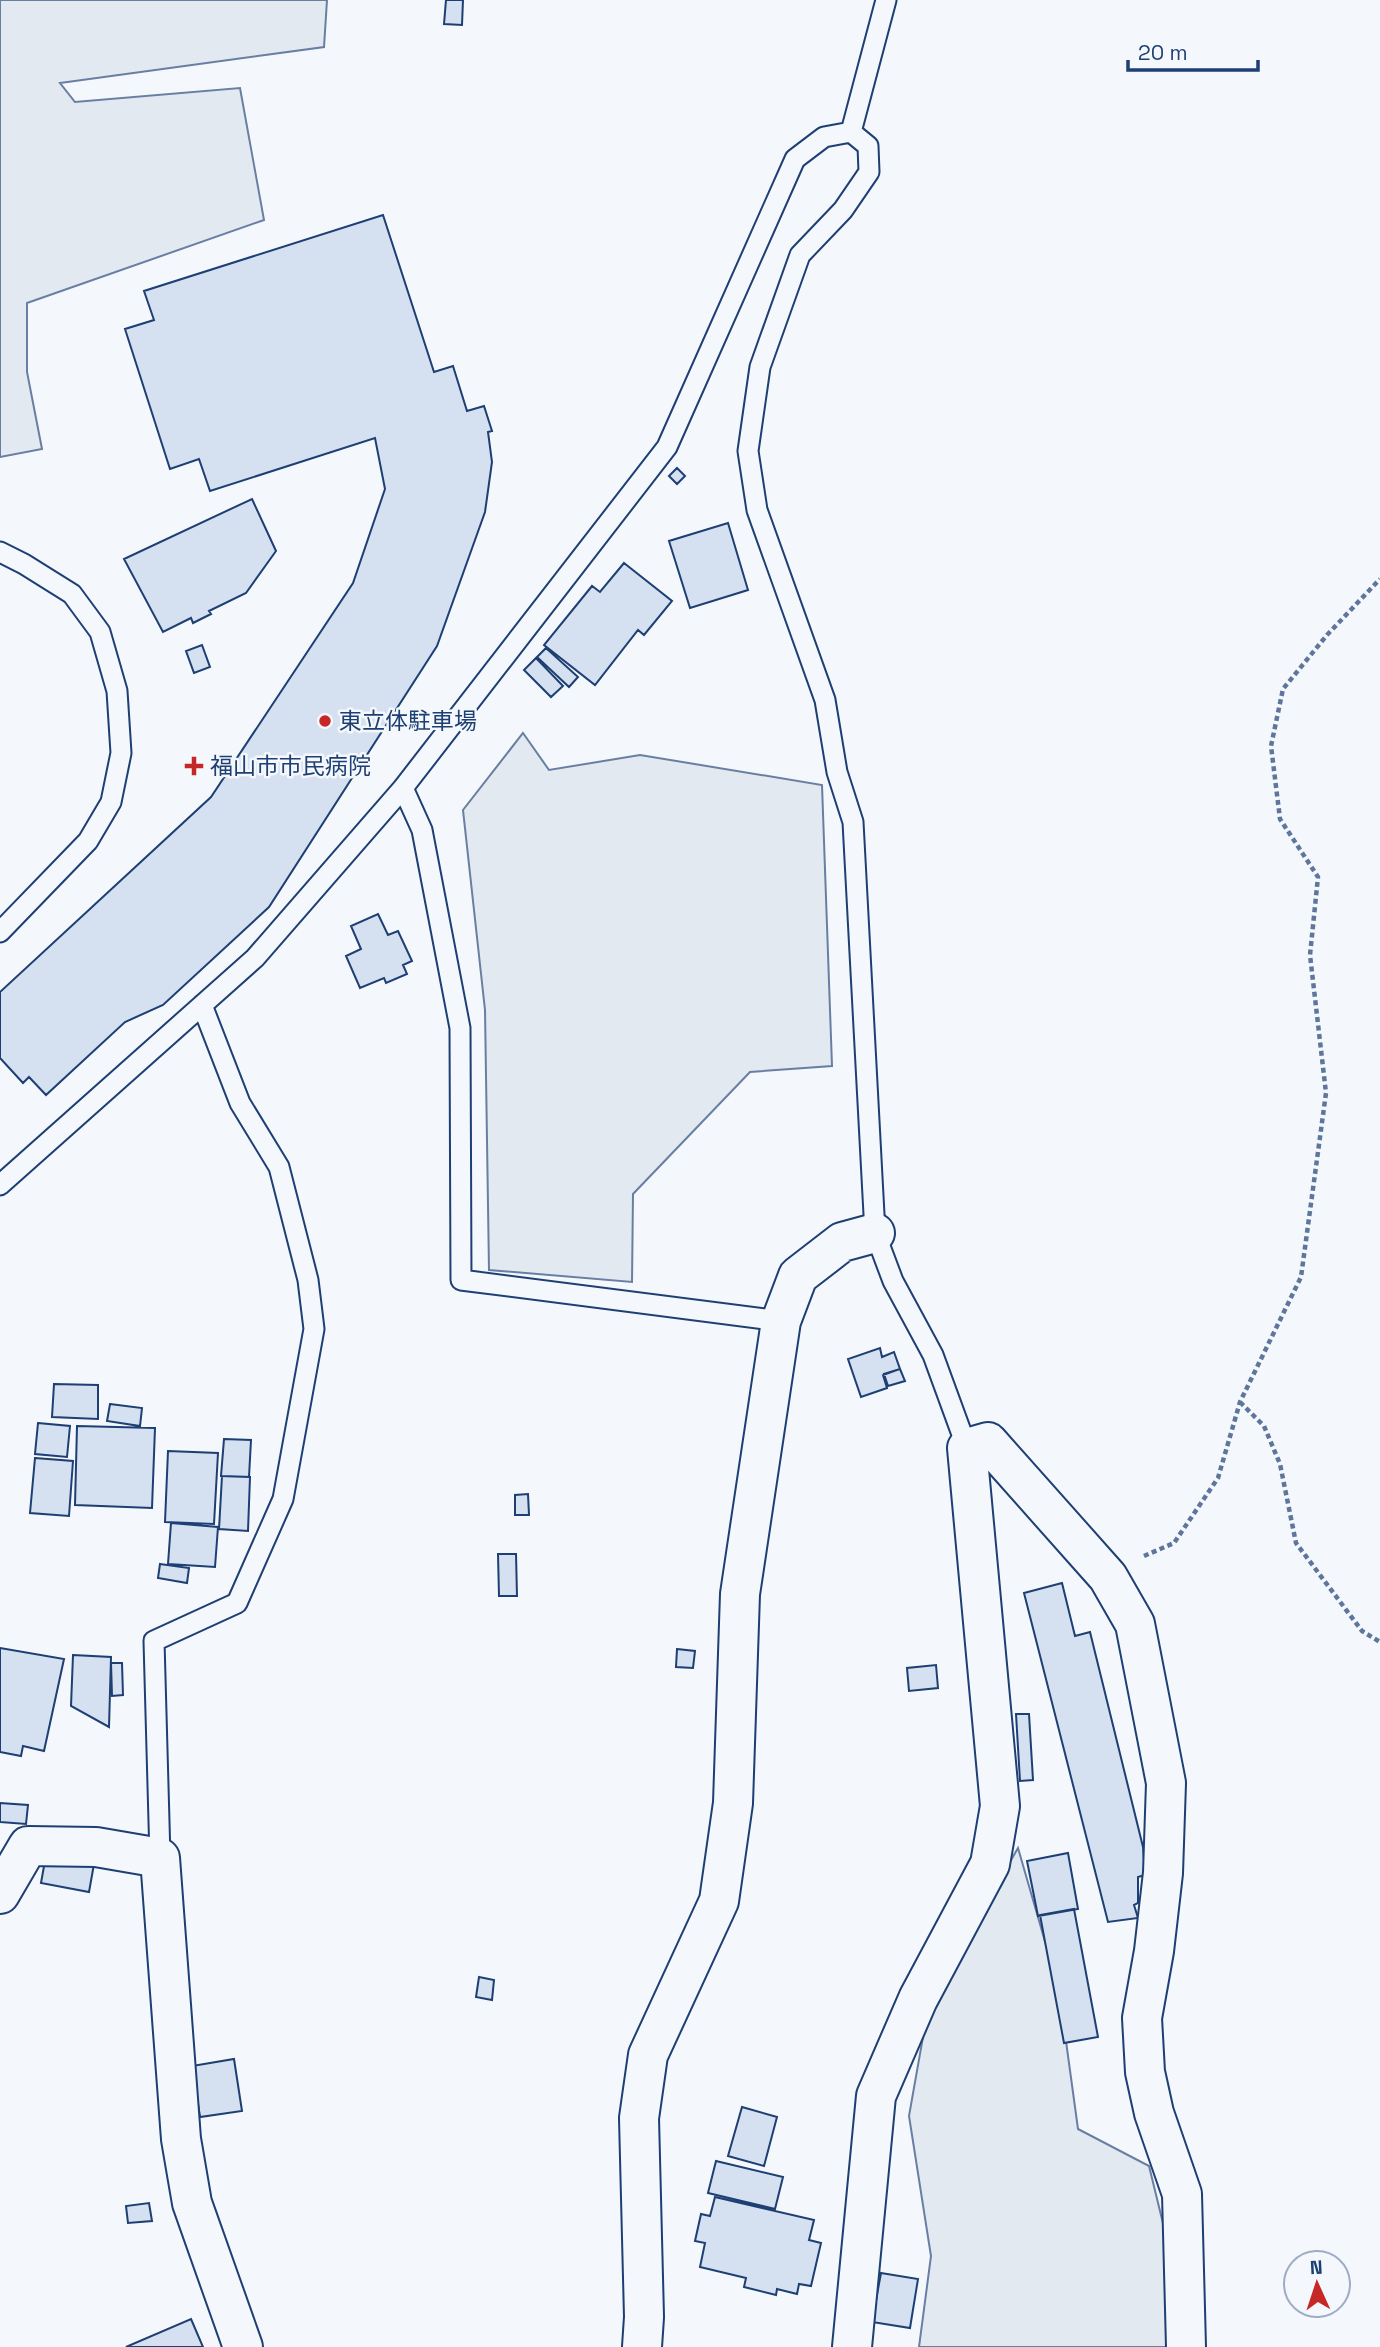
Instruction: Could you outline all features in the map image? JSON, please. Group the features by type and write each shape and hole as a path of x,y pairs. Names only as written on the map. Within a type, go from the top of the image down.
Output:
{"street":[{"path":"642,2347 644,2318 639,2118 648,2054 719,1901 733,1803 740,1594 781,1321 798,1276 842,1242 875,1233"},
{"path":"852,2347 876,2096 918,1999 990,1864 1000,1806 967,1448 988,1442 1108,1577 1135,1624 1166,1783 1163,1873 1154,1951 1142,2018 1144,2072 1154,2113 1182,2194 1186,2347"},
{"path":"0,1894 29,1846 96,1847 160,1858 181,2138 192,2203 243,2347"}],"lane":[{"path":"851,132 886,0"},
{"path":"0,1185 255,958 403,788 667,447 795,159 824,137 851,132 868,145 869,172 843,210 800,255 760,367 748,451 757,510 825,700 838,772 853,822 875,1233 893,1281 933,1355 967,1448"},
{"path":"0,552 72,594 100,632 117,691 121,753 111,802 88,841 0,932"},
{"path":"403,788 422,830 460,1028 461,1280 781,1321"},
{"path":"160,1858 154,1641 237,1603 282,1499 314,1329 308,1280 279,1167 240,1103 202,1005"}],"path":[{"path":"1108,1577 1137,1559 1174,1543 1218,1478 1240,1402 1301,1277 1326,1093 1310,955 1318,877 1280,819 1271,746 1283,690 1327,635 1380,579"},
{"path":"1240,1402 1264,1426 1275,1451 1296,1543 1362,1631 1380,1643"}],"shaded area":[{"path":"0,0 327,0 324,47 60,83 75,102 240,88 264,220 27,303 27,372 42,449 0,457"},
{"path":"523,733 549,770 640,755 822,785 832,1066 750,1072 633,1194 632,1282 489,1270 485,1010 463,810"},
{"path":"1018,1848 1059,1990 1078,2129 1149,2166 1169,2248 1173,2347 919,2347 931,2256 909,2116 929,2003"}],"building":[{"path":"446,0 463,0 462,25 444,24"},
{"name":"東立体駐車場","path":"383,215 434,372 453,366 467,411 484,406 492,431 488,432 492,462 485,512 437,646 269,907 163,1005 125,1022 46,1095 29,1077 23,1083 0,1058 0,992 211,797 353,583 385,489 375,438 210,491 199,459 170,469 125,329 154,320 144,291"},
{"path":"677,468 685,476 677,484 669,476"},
{"path":"252,499 276,551 246,593 209,611 211,614 193,623 191,618 163,632 124,559"},
{"path":"728,523 748,590 690,608 669,541"},
{"path":"624,563 672,601 644,635 638,630 595,685 544,645 592,586 600,592"},
{"path":"202,645 210,667 194,673 186,651"},
{"path":"546,648 578,677 569,687 537,657"},
{"path":"536,658 563,686 551,697 524,670"},
{"path":"378,914 388,935 398,931 412,961 403,965 407,974 386,983 384,978 360,988 346,956 361,949 351,926"},
{"path":"880,1348 882,1357 894,1352 900,1369 883,1375 887,1388 861,1397 848,1359"},
{"path":"900,1369 905,1381 888,1386 884,1374"},
{"path":"54,1384 98,1385 98,1419 52,1417"},
{"path":"110,1404 142,1408 140,1426 107,1421"},
{"path":"38,1423 70,1426 67,1457 35,1454"},
{"path":"77,1426 155,1428 152,1508 75,1505"},
{"path":"224,1439 251,1440 249,1477 221,1476"},
{"path":"168,1451 218,1453 214,1524 165,1522"},
{"path":"35,1458 73,1461 69,1516 30,1513"},
{"path":"222,1476 250,1477 248,1531 219,1529"},
{"path":"528,1494 529,1515 515,1515 515,1495"},
{"path":"171,1523 218,1527 215,1567 168,1564"},
{"path":"498,1554 516,1554 517,1596 499,1596"},
{"path":"160,1564 189,1568 187,1583 158,1578"},
{"path":"1062,1583 1075,1636 1090,1632 1143,1847 1145,1875 1138,1877 1138,1903 1134,1905 1138,1918 1108,1922 1024,1593"},
{"path":"0,1648 64,1659 44,1751 23,1746 21,1756 0,1752"},
{"path":"677,1649 695,1651 693,1668 676,1667"},
{"path":"73,1655 111,1657 109,1727 71,1706"},
{"path":"111,1663 122,1663 123,1695 112,1696"},
{"path":"936,1665 938,1688 909,1691 907,1668"},
{"path":"1016,1714 1029,1714 1033,1780 1020,1781"},
{"path":"0,1803 28,1805 26,1824 0,1822"},
{"path":"1068,1853 1078,1909 1038,1916 1027,1861"},
{"path":"46,1855 94,1864 89,1892 41,1883"},
{"path":"1074,1909 1098,2037 1064,2043 1040,1915"},
{"path":"479,1977 494,1980 492,2000 476,1997"},
{"path":"234,2059 242,2111 200,2117 192,2066"},
{"path":"742,2107 777,2117 764,2166 728,2156"},
{"path":"716,2161 783,2177 775,2209 708,2193"},
{"path":"715,2197 814,2220 809,2240 821,2243 811,2286 799,2284 797,2294 777,2289 776,2295 744,2287 746,2278 700,2267 705,2243 695,2241 701,2214 710,2216"},
{"path":"149,2203 152,2221 128,2223 126,2206"},
{"path":"881,2273 918,2279 910,2328 872,2322"},
{"path":"191,2319 203,2347 126,2347"}],"place":[{"name":"東立体駐車場","path":"325,721"},
{"name":"福山市市民病院","path":"194,766"}]}
